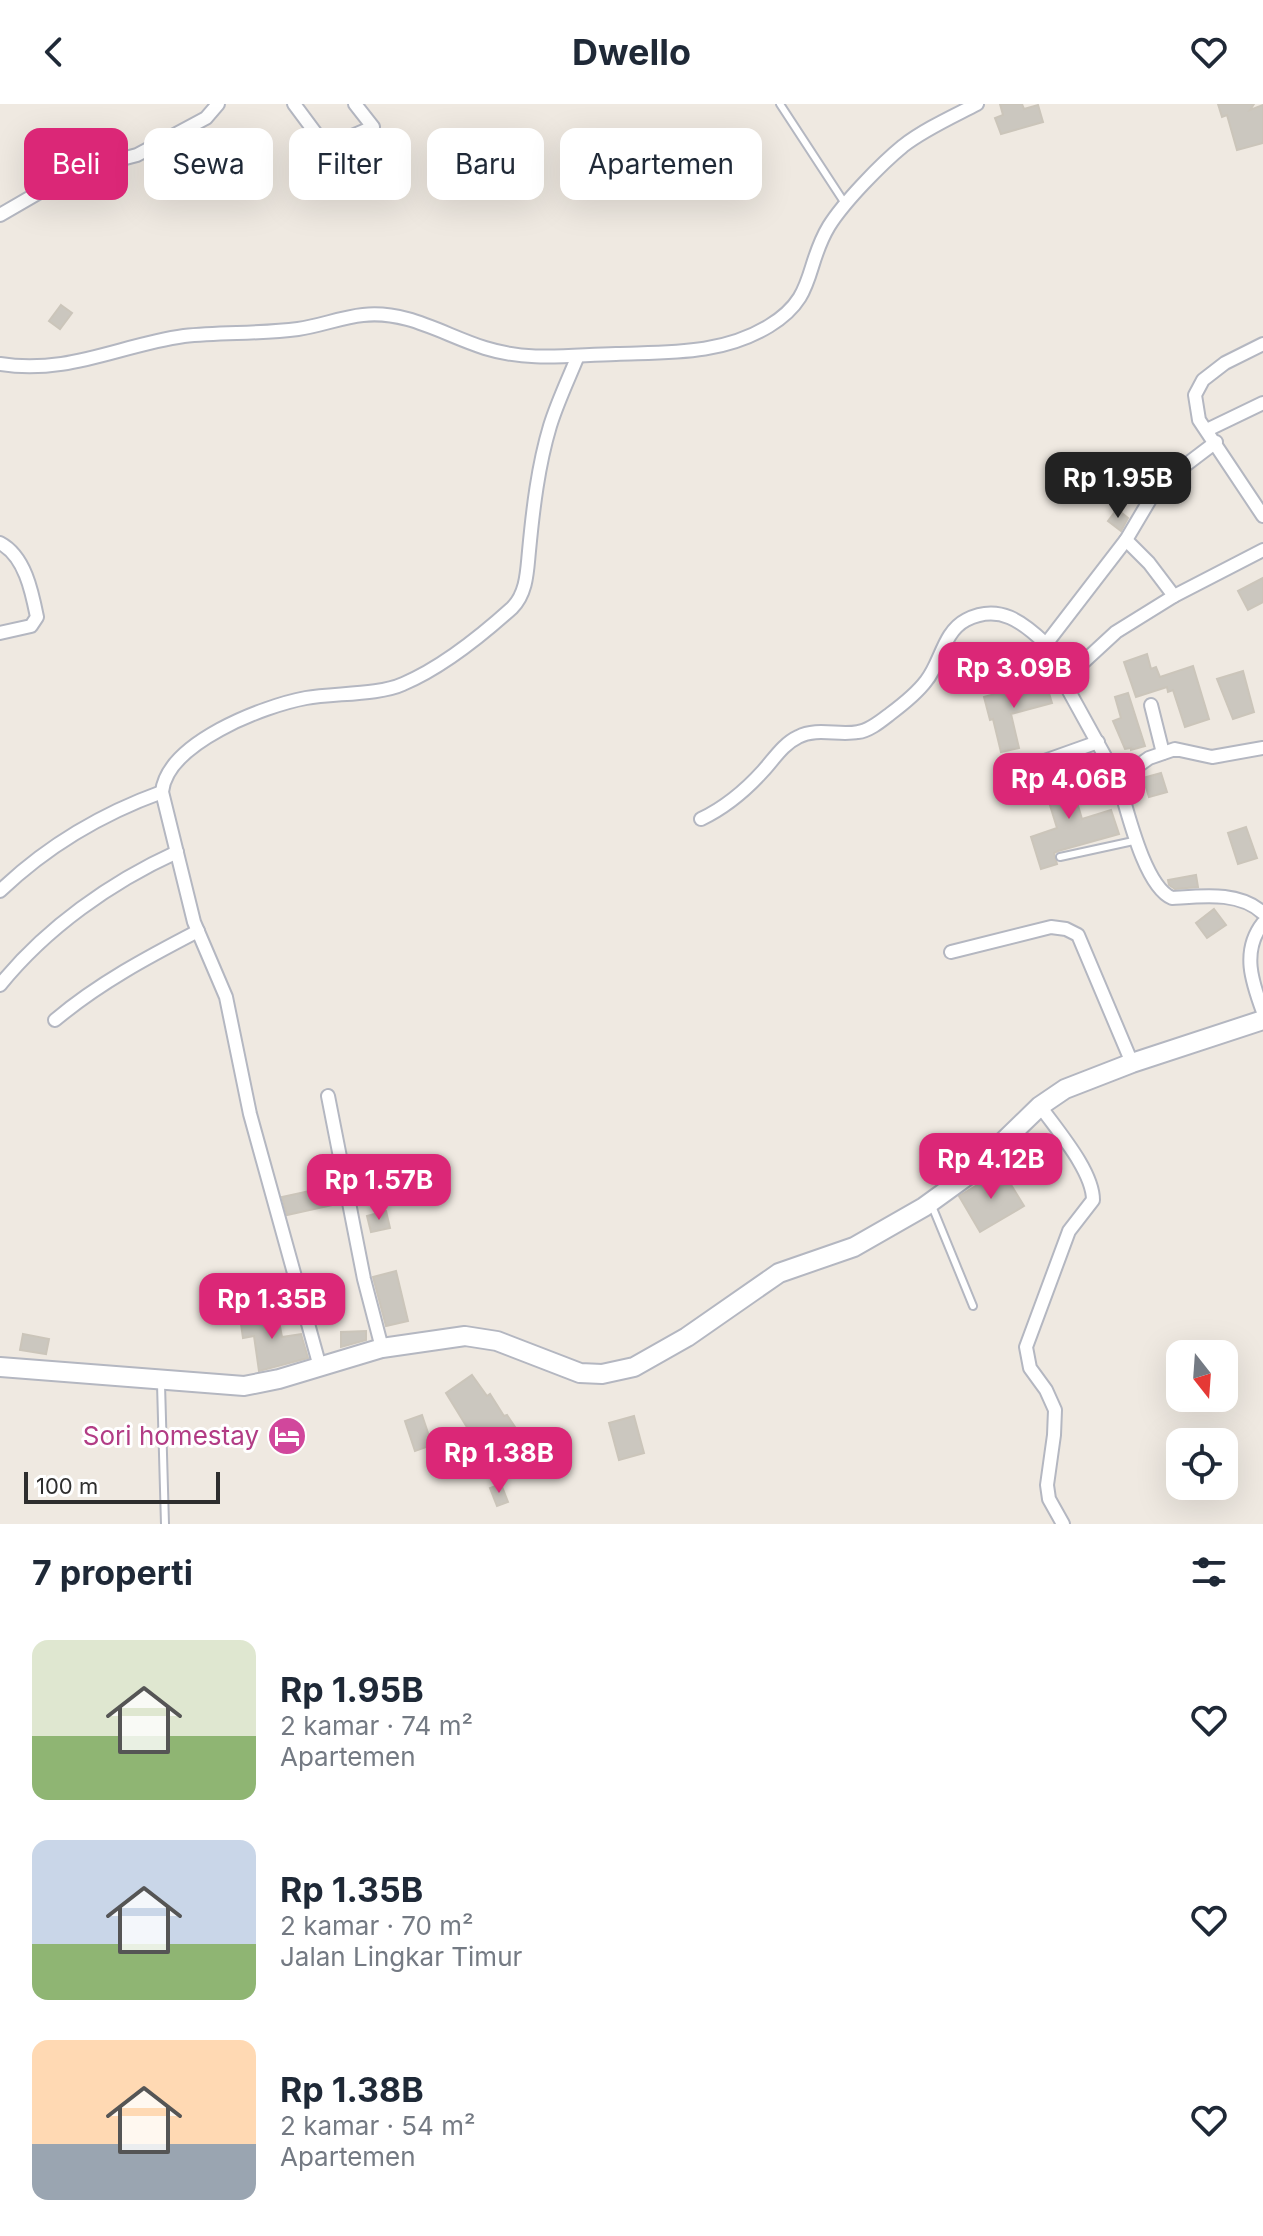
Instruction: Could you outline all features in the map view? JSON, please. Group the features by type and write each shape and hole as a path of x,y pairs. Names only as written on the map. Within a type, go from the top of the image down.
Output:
{"main road":[{"path":"0,1367 244,1386 382,1348 465,1336 484,1338 521,1350 566,1370 614,1373 650,1360 779,1273 854,1247 931,1202 971,1173 1040,1106 1065,1089 1132,1063 1263,1020"}],"street":[{"path":"0,215 76,171 137,155 206,118 218,104"},
{"path":"294,104 326,147 373,127 355,104"},
{"path":"0,364 48,367 184,336 300,329 362,315 390,314 434,327 485,348 519,356 577,358 707,350 765,328 790,312 805,290 829,226 846,205 904,146 973,105"},
{"path":"1263,344 1225,363 1203,380 1195,395 1199,420 1263,516"},
{"path":"320,1367 258,1145 226,997 198,931 177,852 162,792 165,775 189,748 270,707 398,686 441,662 513,606 525,586 533,512 550,424 577,358"},
{"path":"1207,430 1263,403"},
{"path":"1046,644 1126,540 1158,486 1216,442"},
{"path":"1126,540 1174,596"},
{"path":"0,543 20,563 37,617 31,626 0,633"},
{"path":"1064,680 1116,632 1174,596 1263,550"},
{"path":"701,819 726,807 783,748 800,736 831,731 862,732 890,714 926,682 946,643 965,620 983,615 1006,615 1030,629 1046,644 1048,653 1118,780 1151,876 1168,897 1236,898 1253,904 1263,913"},
{"path":"1151,705 1163,753"},
{"path":"1025,768 1098,742"},
{"path":"1118,780 1135,766 1175,749 1212,757 1263,748"},
{"path":"0,891 32,862 87,825 162,792"},
{"path":"0,985 29,954 85,906 150,864 177,852"},
{"path":"1263,923 1255,933 1250,951 1251,979 1263,1012"},
{"path":"951,952 1051,927 1078,935 1132,1063"},
{"path":"55,1020 143,958 198,931"},
{"path":"328,1096 364,1279 382,1348"},
{"path":"1040,1106 1087,1176 1093,1195 1093,1200 1069,1231 1026,1347 1030,1368 1046,1390 1055,1410 1047,1485 1049,1499 1063,1524"}],"lane":[{"path":"780,104 846,205"},
{"path":"1060,857 1138,840"},
{"path":"931,1202 973,1306"},
{"path":"161,1380 165,1524"}],"building":[{"path":"1000,104 1022,104 1024,109 1038,105 1043,122 1001,134 995,118 1003,115"},
{"path":"1218,104 1254,104 1250,110 1263,105 1263,143 1237,150 1227,115 1222,117"},
{"path":"61,305 72,313 60,329 49,321"},
{"path":"1117,509 1128,518 1121,531 1108,521"},
{"path":"1263,578 1263,602 1248,610 1238,591"},
{"path":"1147,654 1151,669 1156,667 1160,677 1193,666 1209,719 1185,727 1173,690 1168,692 1167,687 1136,697 1124,662"},
{"path":"1243,671 1254,712 1233,719 1217,679"},
{"path":"1045,680 1052,703 1011,714 1019,748 1001,752 984,697"},
{"path":"1128,693 1145,746 1131,750 1125,749 1113,721 1121,718 1115,697"},
{"path":"1067,769 1082,819 1111,810 1119,834 1058,851 1054,853 1057,864 1041,869 1031,837 1057,828 1041,776"},
{"path":"1161,773 1167,792 1149,797 1143,778"},
{"path":"1246,827 1257,858 1238,864 1228,833"},
{"path":"1196,875 1198,887 1175,889 1169,885 1168,880"},
{"path":"1214,909 1226,925 1207,938 1196,923"},
{"path":"1002,1170 1024,1206 980,1232 959,1196"},
{"path":"333,1186 337,1204 287,1215 282,1197"},
{"path":"386,1211 390,1228 371,1232 367,1216"},
{"path":"396,1271 408,1321 386,1326 373,1277"},
{"path":"277,1311 282,1337 301,1334 308,1358 259,1371 254,1336 243,1338 240,1317"},
{"path":"366,1331 366,1340 341,1347 341,1332"},
{"path":"23,1334 49,1339 46,1354 20,1350"},
{"path":"472,1375 517,1430 488,1447 476,1428 470,1432 446,1393"},
{"path":"422,1415 432,1445 415,1451 405,1421"},
{"path":"634,1416 644,1453 619,1460 609,1423"},
{"path":"501,1484 508,1502 497,1506 490,1488"}],"place":[{"name":"Sori homestay","path":"287,1436"}]}
